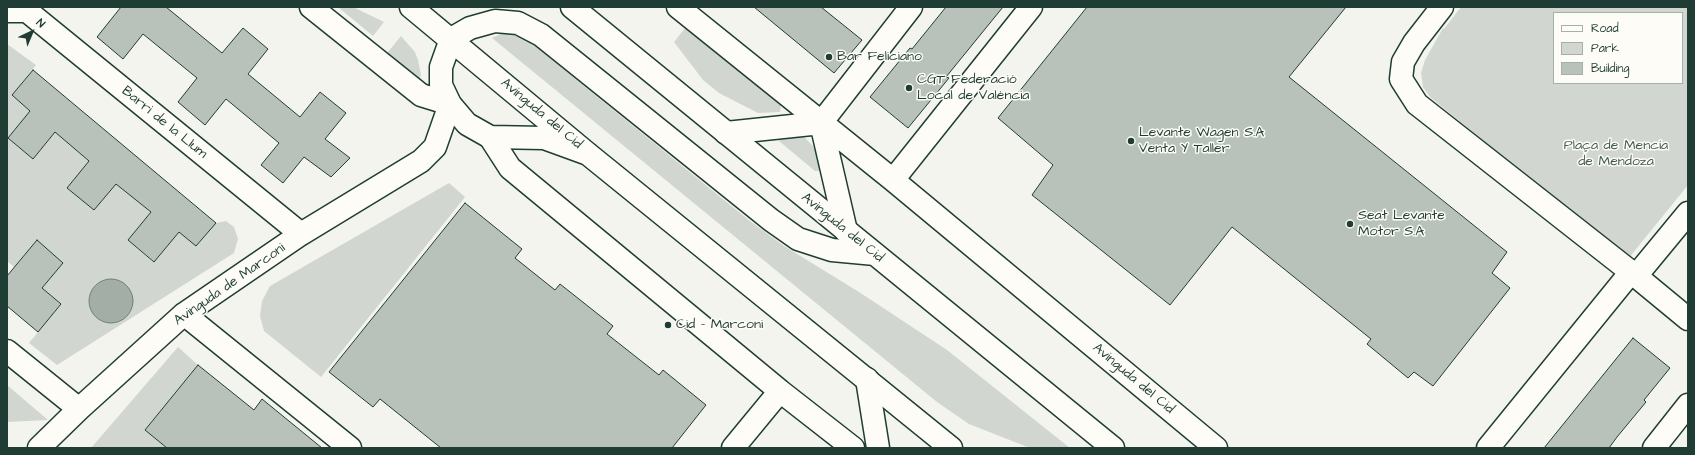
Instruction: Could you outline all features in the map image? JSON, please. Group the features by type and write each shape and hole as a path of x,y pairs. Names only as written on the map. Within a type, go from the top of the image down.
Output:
{"street":[{"path":"310,7 421,95 450,104"},
{"name":"Avinguda del Cid","path":"410,7 451,39 588,154 951,448"},
{"name":"Avinguda del Cid","path":"572,7 1113,448"},
{"name":"Avinguda del Cid","path":"678,7 893,180 1216,448"},
{"path":"726,133 821,123 911,7"},
{"path":"893,180 1031,7"},
{"path":"1442,7 1414,43 1403,62 1401,79 1417,104 1688,319"},
{"name":"Barri de la Llum","path":"16,9 301,234"},
{"path":"853,448 780,391 510,168 490,137 467,124 450,104 441,85 441,67 451,39 470,28 495,21 518,23 524,26 541,35 771,220 798,239 832,250 875,254"},
{"name":"Avinguda de Marconi","path":"39,448 79,409 184,314 301,234 421,161 436,147 450,104"},
{"path":"821,123 846,231"},
{"path":"490,137 544,138 588,154"},
{"path":"1488,448 1633,274 1688,213"},
{"path":"184,314 350,448"},
{"path":"7,351 79,409"},
{"path":"867,379 878,448"},
{"path":"733,448 780,391"},
{"path":"1654,448 1684,419"}],"green space":[{"path":"338,7 353,7 384,22 373,36"},
{"name":"Plaça de Mencía de Mendoza","path":"1461,7 1688,7 1688,185 1628,259 1430,97 1423,87 1421,73 1425,60 1443,28 1444,29"},
{"path":"685,28 781,105 780,112 758,113 719,93 703,80 674,42"},
{"path":"503,33 515,34 531,43 750,221 784,246 859,292 947,350 1070,448 1030,448 969,424 937,402 492,38"},
{"path":"401,36 415,52 421,75 419,81 384,57"},
{"path":"7,44 36,65 12,95 30,111 8,138 33,159 55,132 89,161 67,188 94,210 116,184 151,212 128,240 153,262 179,232 196,246 216,223 226,221 234,227 238,239 234,253 57,365 29,343 61,304 42,288 63,263 37,240 14,267 7,261"},
{"path":"797,133 804,137 812,145 818,155 820,167 819,171 815,171 773,136"},
{"path":"449,183 465,197 321,377 264,331 260,316 262,301 270,286"},
{"path":"178,347 198,365 145,430 167,448 91,448"},
{"path":"7,385 48,420 7,422"}],"shaded area":[{"path":"107,279 115,279 120,280 127,285 132,292 132,310 127,317 120,322 107,323 99,320 92,313 89,305 89,297 92,289 99,282"}],"building":[{"path":"121,7 166,7 222,53 243,28 268,49 248,74 300,117 320,92 346,113 325,139 350,158 331,177 304,157 283,183 261,165 279,143 226,99 205,125 178,102 197,78 143,34 123,59 97,37"},
{"path":"754,7 821,7 862,40 834,73"},
{"path":"946,7 1003,7 946,77 949,78 908,128 870,97"},
{"path":"1087,7 1346,7 1289,77 1507,252 1492,273 1510,288 1433,386 1414,372 1408,378 1367,344 1371,339 1232,227 1170,305 1032,195 1053,165 998,118"},
{"path":"33,70 216,223 196,246 179,232 154,262 128,240 151,212 116,184 94,210 67,188 89,161 55,132 33,159 8,138 30,111 12,95"},
{"path":"465,203 522,249 515,258 555,290 560,284 613,326 607,334 659,375 663,370 706,405 672,448 441,448 380,399 373,407 329,372"},
{"path":"37,240 63,263 42,288 61,304 38,332 7,306 7,276"},
{"path":"1633,338 1670,368 1644,400 1646,402 1609,448 1544,448"},
{"path":"198,365 254,410 262,399 322,448 167,448 145,430"}],"place":[{"name":"Bar Feliciano","path":"829,57"},
{"name":"CGT Federació Local de València","path":"909,88"},
{"name":"Levante Wagen S.A Venta Y Taller","path":"1131,141"},
{"name":"Seat Levante Motor S.A","path":"1350,224"},
{"name":"Cid - Marconi","path":"668,325"}]}
